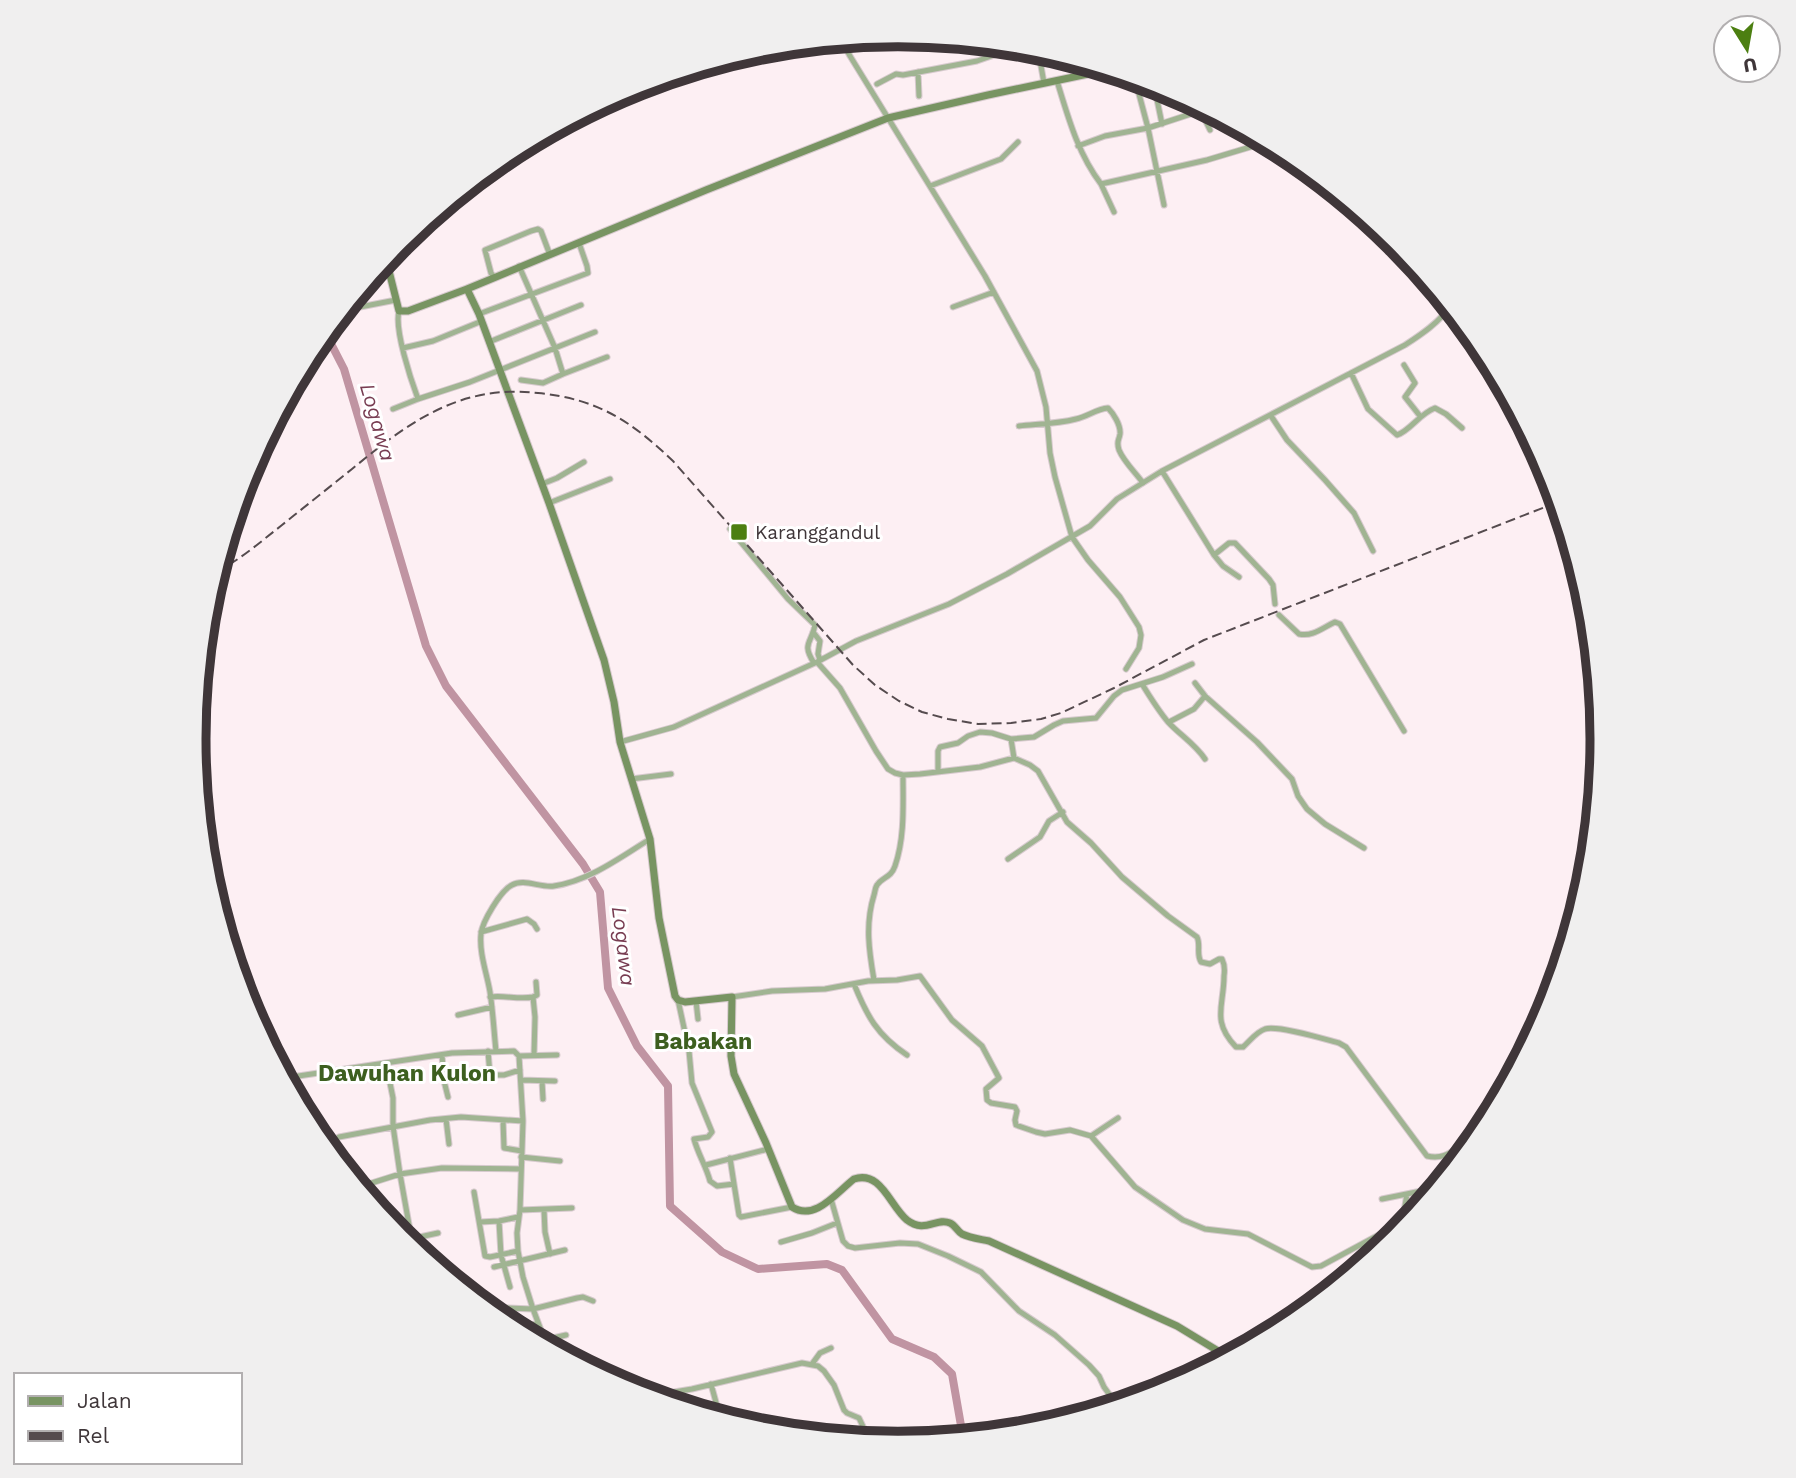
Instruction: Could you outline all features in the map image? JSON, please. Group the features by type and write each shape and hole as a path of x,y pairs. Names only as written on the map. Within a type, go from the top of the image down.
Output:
{"main road":[{"path":"389,271 399,311 408,311 888,118 1088,74"},
{"path":"467,289 481,318 604,660 620,742 650,839 659,918 675,996 685,1002 732,997 732,1067 792,1207 800,1212 811,1211 831,1199 854,1179 871,1179 904,1217 914,1224 920,1226 950,1223 964,1235 989,1241 1177,1326 1219,1351"}],"street":[{"path":"847,50 994,292 1037,371 1048,423 1052,465 1072,537 1120,597 1139,627 1139,648 1126,669"},
{"path":"877,84 896,74 977,61 996,54"},
{"path":"1039,62 1044,83"},
{"path":"918,72 919,96"},
{"path":"1057,81 1070,126 1114,212"},
{"path":"1138,91 1164,205"},
{"path":"1161,99 1158,100 1162,124"},
{"path":"1079,146 1105,136 1162,124 1190,113"},
{"path":"1206,120 1210,131"},
{"path":"930,186 1001,159 1018,142"},
{"path":"1101,184 1207,160 1254,146"},
{"path":"494,277 485,250 508,240 539,229 550,255"},
{"path":"403,348 433,341 533,294 588,273 579,243"},
{"path":"519,266 544,320 563,374"},
{"path":"953,307 994,292"},
{"path":"360,307 396,300"},
{"path":"489,342 581,306"},
{"path":"399,311 403,348 418,399"},
{"path":"620,742 674,727 817,662 856,641 949,604 1007,574 1072,537 1096,521 1117,499 1162,471 1418,337 1444,314"},
{"path":"393,409 595,332"},
{"path":"521,380 543,383 607,357"},
{"path":"1404,365 1415,383 1405,397 1420,416"},
{"path":"1351,373 1368,409 1397,435 1432,408 1437,408 1462,428"},
{"path":"1019,426 1070,421 1102,409 1110,409 1120,435 1117,440 1120,453 1143,483"},
{"path":"1271,416 1287,440 1354,513 1373,551"},
{"path":"542,484 584,462"},
{"path":"1162,471 1214,555 1223,566 1239,577"},
{"path":"549,503 610,479"},
{"path":"730,529 788,599 815,625 807,646 810,657 842,691 886,767 903,775 993,765 1014,758 1030,765 1038,771 1067,822 1122,877 1168,916 1198,937 1201,962 1210,964 1219,959 1225,962 1220,1010 1222,1026 1236,1047 1243,1047 1256,1034 1269,1028 1284,1029 1339,1043 1346,1047 1427,1156 1452,1153"},
{"path":"1214,555 1229,543 1235,543 1273,585 1275,604"},
{"path":"1279,615 1302,635 1335,622 1340,624 1404,731"},
{"path":"814,632 820,641 817,662"},
{"path":"938,772 940,747 958,743 980,732 1011,739 1034,737 1063,722 1096,718 1117,693 1192,664"},
{"path":"1195,683 1292,779 1298,796 1307,809 1325,824 1364,848"},
{"path":"1142,684 1169,722 1205,759"},
{"path":"1169,722 1194,709 1206,696"},
{"path":"1011,739 1014,758"},
{"path":"631,779 671,774"},
{"path":"874,980 869,950 870,908 877,885 891,874 895,864 902,832 903,775"},
{"path":"1009,859 1040,837 1049,821 1063,812"},
{"path":"496,1051 481,932 503,893 512,884 550,887 577,879 598,870 650,839"},
{"path":"481,932 527,919 537,929"},
{"path":"732,997 772,991 825,989 874,980 897,980 916,976 922,978 952,1020 982,1046 999,1078 986,1089 987,1100 1016,1107 1017,1125 1045,1134 1070,1130 1091,1136 1135,1187 1184,1220 1213,1231 1248,1234 1312,1267 1321,1266 1381,1234"},
{"path":"491,997 527,999 537,995 536,982"},
{"path":"854,984 873,1025 884,1038 907,1055"},
{"path":"533,997 534,1055"},
{"path":"678,1000 689,1051 692,1083 712,1130 708,1137 694,1139 710,1181 715,1186 734,1184"},
{"path":"696,1000 698,1019"},
{"path":"458,1014 492,1007"},
{"path":"488,1052 489,1075 504,1075 520,1070"},
{"path":"295,1077 442,1055 517,1052 523,1121 518,1251 540,1331"},
{"path":"442,1055 448,1097"},
{"path":"519,1056 557,1055"},
{"path":"386,1063 393,1098 393,1126 407,1226"},
{"path":"521,1080 555,1082"},
{"path":"542,1081 543,1099"},
{"path":"339,1137 430,1120 471,1117 523,1121"},
{"path":"1091,1136 1118,1118"},
{"path":"446,1119 449,1144"},
{"path":"503,1120 504,1148 560,1161"},
{"path":"706,1166 768,1149"},
{"path":"730,1158 738,1213 741,1217 792,1207"},
{"path":"368,1183 400,1174 442,1168 521,1169"},
{"path":"1382,1199 1421,1191"},
{"path":"474,1192 485,1256 518,1251"},
{"path":"1404,1210 1407,1194"},
{"path":"831,1199 843,1241 850,1247 918,1244 981,1272 1019,1311 1055,1335 1089,1365 1111,1397"},
{"path":"480,1222 499,1221 519,1213 572,1208"},
{"path":"544,1210 550,1254"},
{"path":"499,1221 501,1255 510,1287"},
{"path":"780,1242 837,1223"},
{"path":"420,1238 438,1233"},
{"path":"494,1267 565,1250"},
{"path":"505,1308 533,1309 583,1297 593,1301"},
{"path":"531,1325 538,1324"},
{"path":"555,1339 566,1335"},
{"path":"812,1364 820,1353 831,1348"},
{"path":"672,1392 789,1365 812,1364 818,1366 830,1379 845,1412 859,1418 864,1430"},
{"path":"711,1384 717,1406"}],"waterway":[{"name":"Logawa","path":"331,344 344,369 426,646 446,686 583,864 600,892 608,988 637,1046 668,1086 670,1206 722,1252 758,1269 827,1264 842,1270 892,1339 934,1357 952,1374 961,1427"}],"railway":[{"path":"229,565 394,436 437,410 484,394 510,392 559,396 612,414 658,447 853,665 875,685 922,712 978,724 1011,723 1061,713 1204,640 1549,506"}],"place":[{"name":"Karanggandul","path":"739,532"}],"district":[{"name":"Babakan","path":"703,1041"},
{"name":"Dawuhan Kulon","path":"407,1073"}]}
